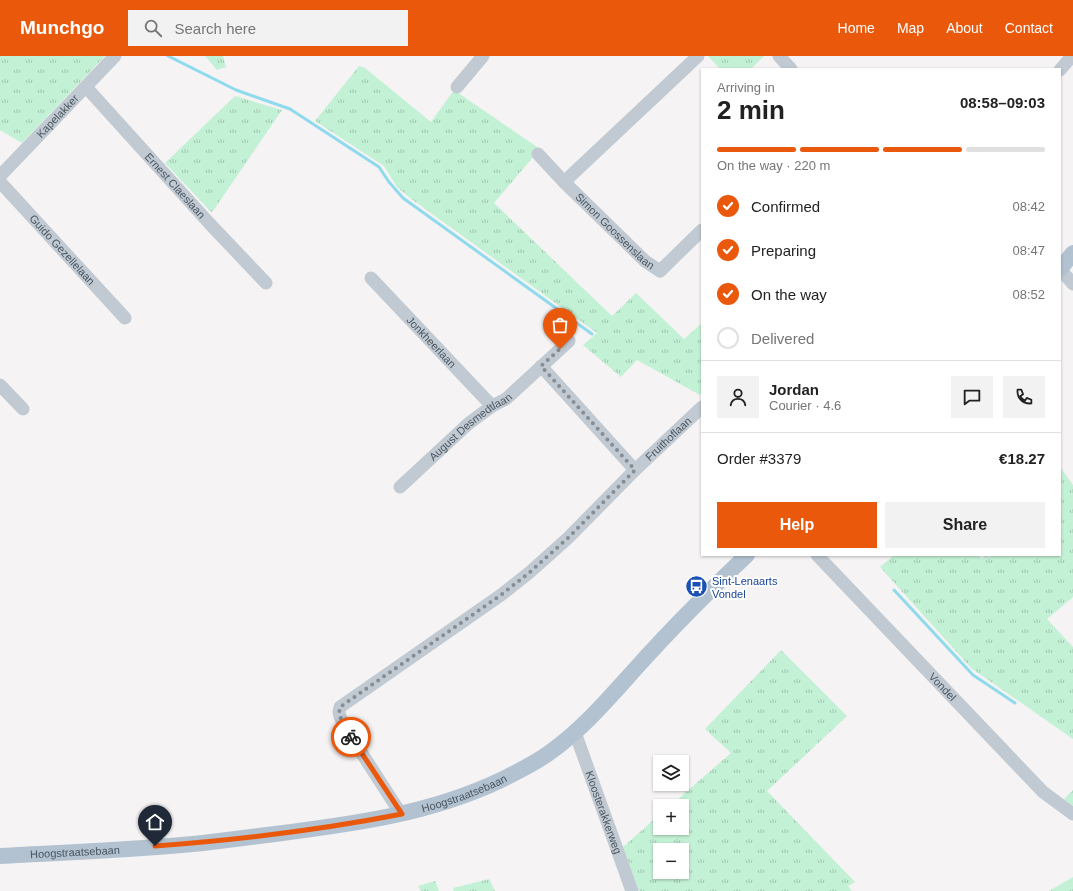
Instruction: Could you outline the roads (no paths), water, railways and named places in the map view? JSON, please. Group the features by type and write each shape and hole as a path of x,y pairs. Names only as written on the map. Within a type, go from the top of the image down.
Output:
{"main road":[{"path":"1061,268 1073,253"},
{"name":"Hoogstraatsebaan","path":"0,856 202,843 351,824 426,808 475,792 520,771 548,754 574,734 608,700 699,601 746,556"}],"street":[{"name":"Kapelakker","path":"0,176 115,56"},
{"path":"457,87 483,56"},
{"path":"564,182 698,56"},
{"path":"779,56 790,68"},
{"path":"1061,69 1072,56"},
{"name":"Ernest Claeslaan","path":"86,87 209,223 266,283"},
{"name":"Simon Goossenslaan","path":"538,154 564,182 645,261 660,271 701,231"},
{"name":"Guido Gezellelaan","path":"0,182 125,318"},
{"path":"1061,270 1073,284"},
{"name":"Jonkheerlaan","path":"371,278 492,406"},
{"name":"August Desmedtlaan","path":"400,487 468,424 492,406 506,399 569,340"},
{"path":"541,366 635,470"},
{"path":"0,385 23,409"},
{"name":"Fruithoflaan","path":"402,814 352,738 340,717 340,707 501,595 530,572 568,538 635,470 701,408"},
{"name":"Vondel","path":"818,556 1043,792 1073,814"},
{"name":"Kloosterakkerweg","path":"574,734 577,738 632,891"}],"waterway":[{"path":"168,56 236,90 290,109 379,167 389,182 403,198 592,334"},
{"path":"894,590 973,675 1015,703"}],"place":[{"name":"Sint-Lenaarts Vondel","path":"696,587"}]}
